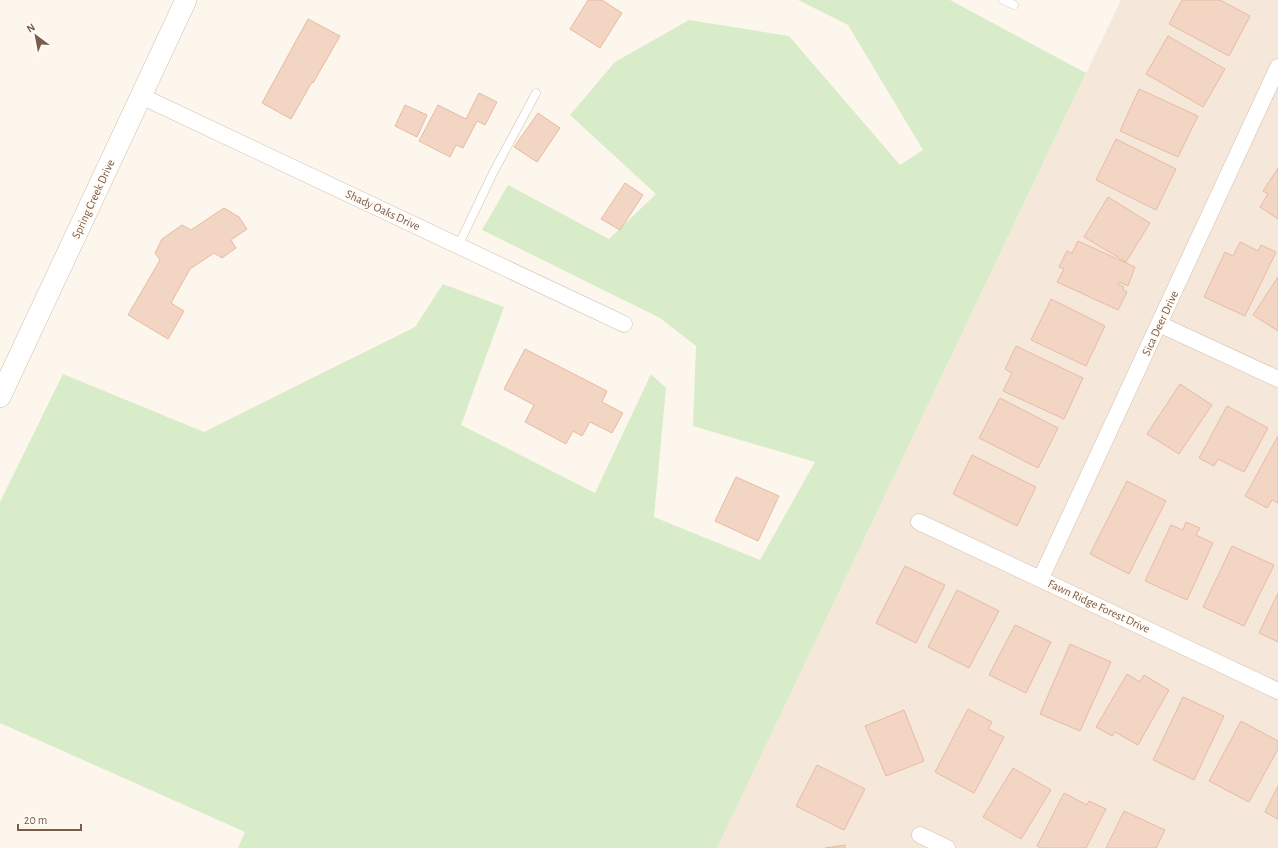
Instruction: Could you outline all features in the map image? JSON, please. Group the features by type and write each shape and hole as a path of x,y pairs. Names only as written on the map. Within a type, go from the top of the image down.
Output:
{"street":[{"name":"Spring Creek Drive","path":"0,398 186,0"},
{"name":"Sica Deer Drive","path":"1041,578 1278,67"},
{"name":"Shady Oaks Drive","path":"142,96 624,324"},
{"path":"1159,324 1278,379"},
{"name":"Fawn Ridge Forest Drive","path":"919,522 1041,578 1278,691"},
{"path":"920,835 948,848"}],"lane":[{"path":"1003,0 1014,5"},
{"path":"458,246 493,173 536,93"}],"shaded area":[{"path":"1121,0 1278,0 1278,848 717,848"}],"green space":[{"path":"798,0 950,0 1086,73 717,848 238,848 245,832 0,723 0,502 63,374 204,432 415,327 443,284 504,307 461,425 595,493 651,374 666,388 654,517 760,560 815,462 693,426 696,346 660,318 482,230 508,185 609,239 656,194 570,115 615,62 689,20 789,36 900,165 923,150 848,25"}],"building":[{"path":"588,0 602,0 622,13 600,48 570,29"},
{"path":"1182,0 1220,0 1250,16 1229,56 1169,24"},
{"path":"308,19 340,36 291,119 262,103"},
{"path":"1168,36 1225,69 1203,107 1146,74"},
{"path":"1139,89 1198,116 1178,157 1120,131"},
{"path":"479,93 497,102 485,125 477,121 463,148 456,145 450,157 419,141 438,105 466,119"},
{"path":"405,105 427,115 417,137 395,126"},
{"path":"538,113 560,128 537,162 514,147"},
{"path":"1116,139 1176,169 1156,210 1096,180"},
{"path":"1278,168 1278,219 1260,207 1268,194 1263,191"},
{"path":"625,183 643,195 620,230 601,219"},
{"path":"1108,197 1150,223 1126,262 1084,237"},
{"path":"224,208 239,217 247,229 231,240 236,248 222,258 214,253 190,269 171,303 184,311 168,339 128,315 160,260 155,253 162,239 182,225 191,230"},
{"path":"1078,241 1135,267 1128,286 1119,282 1118,284 1124,287 1123,290 1127,292 1118,310 1057,282 1064,269 1059,267 1067,251 1072,253"},
{"path":"1240,242 1258,251 1261,245 1276,252 1245,316 1204,297 1225,252 1233,256"},
{"path":"1278,277 1278,331 1253,315"},
{"path":"1051,299 1105,326 1086,366 1031,340"},
{"path":"1016,346 1083,378 1064,419 1003,391 1012,373 1005,369"},
{"path":"525,349 607,391 602,402 623,413 612,433 590,422 582,436 573,431 566,444 525,422 534,405 504,389"},
{"path":"1180,384 1212,405 1179,454 1147,434"},
{"path":"1000,398 1058,428 1038,468 979,438"},
{"path":"1227,406 1268,428 1244,472 1218,459 1214,466 1199,458"},
{"path":"1278,436 1278,503 1272,500 1267,508 1245,496"},
{"path":"972,455 1036,487 1017,526 953,494"},
{"path":"736,477 779,496 758,541 715,521"},
{"path":"1127,481 1166,501 1129,574 1090,554"},
{"path":"1186,522 1200,528 1196,535 1213,543 1187,600 1145,581 1171,525 1183,530"},
{"path":"1232,546 1274,565 1244,626 1203,607"},
{"path":"905,566 945,585 916,643 876,623"},
{"path":"957,590 999,611 969,668 928,647"},
{"path":"1278,593 1278,642 1259,633"},
{"path":"1015,625 1051,642 1026,693 989,675"},
{"path":"1070,644 1111,662 1080,731 1040,714"},
{"path":"1127,674 1140,682 1144,675 1169,690 1138,745 1115,732 1112,736 1096,727"},
{"path":"1183,697 1224,716 1194,780 1153,760"},
{"path":"968,709 992,722 988,729 1004,737 974,793 935,772"},
{"path":"904,710 924,761 886,776 865,726"},
{"path":"1241,721 1278,741 1278,749 1249,802 1209,781"},
{"path":"817,765 865,789 844,830 796,806"},
{"path":"1013,768 1051,790 1021,839 983,817"},
{"path":"1278,786 1278,819 1265,812"},
{"path":"1064,793 1087,805 1089,801 1106,809 1086,848 1041,848 1037,846"},
{"path":"1124,811 1165,830 1156,848 1106,848"},
{"path":"845,845 845,848 825,848"}]}
